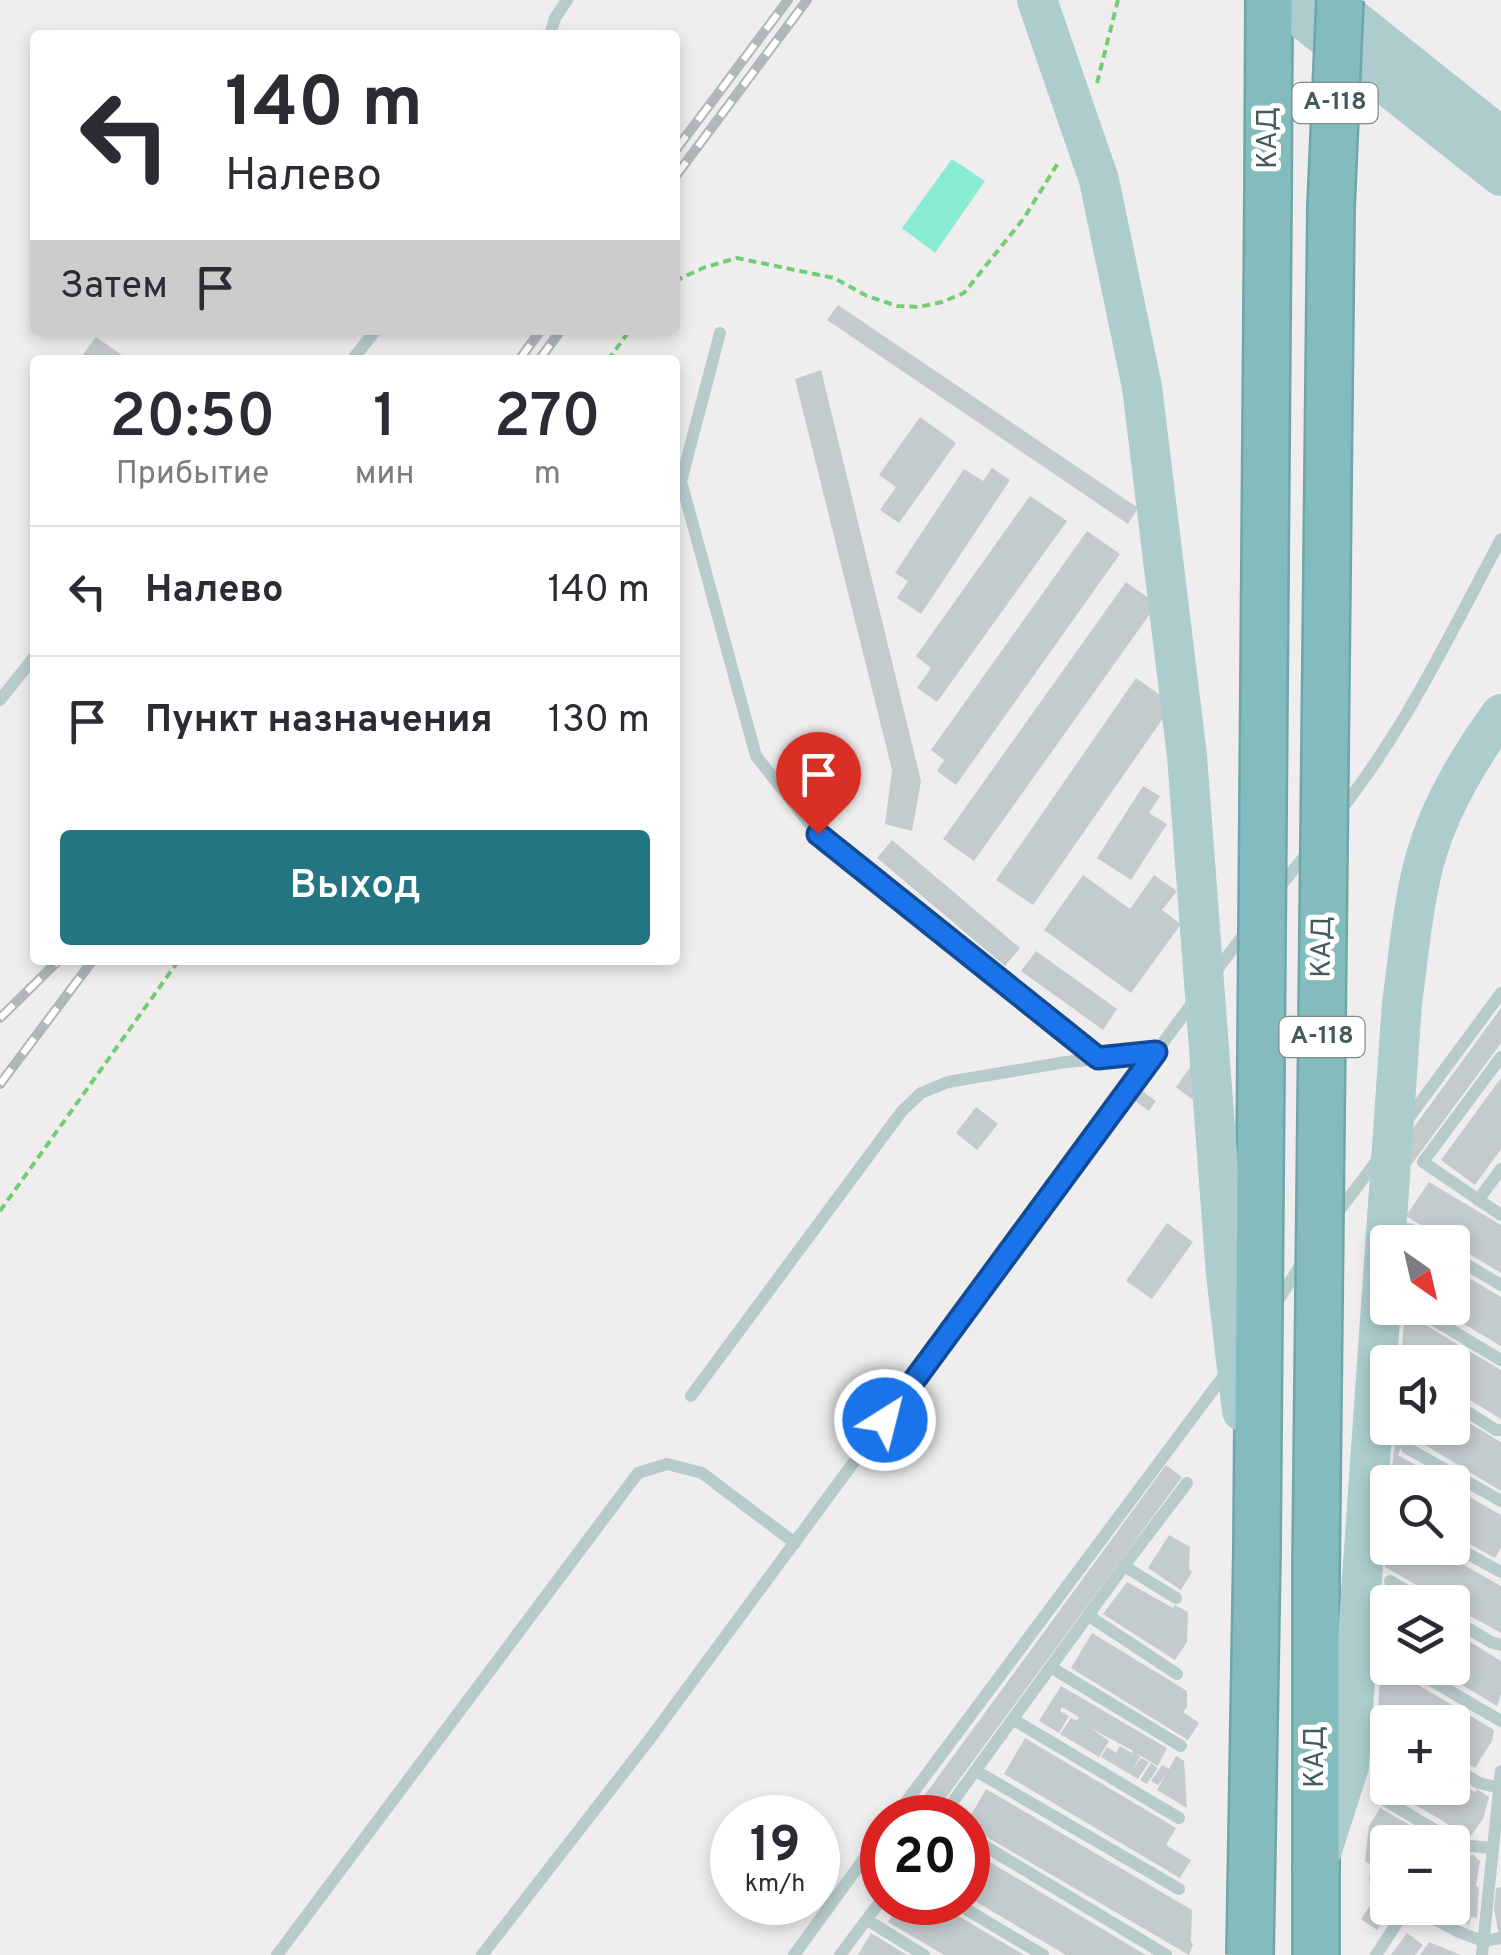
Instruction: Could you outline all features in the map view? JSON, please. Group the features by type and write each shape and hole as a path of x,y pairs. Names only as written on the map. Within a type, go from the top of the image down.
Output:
{"highway":[{"name":"КАД","path":"1250,1955 1257,1548 1269,0"},
{"name":"КАД","path":"1316,1955 1316,1512 1331,207 1340,0"}],"main road":[{"path":"1037,0 1099,180 1142,387 1186,756 1226,1274 1257,1548"},
{"path":"1279,0 1501,176"},
{"path":"1330,0 1501,137"},
{"path":"1316,1868 1349,1766 1402,1003 1420,878 1456,785 1471,755 1501,714"}],"lane":[{"path":"552,30 567,0"},
{"path":"720,333 681,482 756,756 818,834 1098,1058"},
{"path":"356,355 372,335"},
{"path":"482,1955 638,1756 1263,908 1366,780 1412,705 1501,539"},
{"path":"0,700 30,662"},
{"path":"911,1795 1282,1297 1298,1266 1501,992"},
{"path":"690,1396 902,1111 921,1093 948,1082 1156,1052"},
{"path":"1501,1057 1423,1162 1501,1215"},
{"path":"1478,1200 1501,1168"},
{"path":"1470,1267 1501,1285"},
{"path":"1442,1325 1501,1360"},
{"path":"1470,1413 1501,1430"},
{"path":"1407,1448 1501,1502"},
{"path":"277,1955 638,1473 667,1464 702,1473 794,1543"},
{"path":"958,1795 1186,1483"},
{"path":"1470,1556 1501,1572"},
{"path":"1124,1566 1176,1598"},
{"path":"1390,1581 1397,1585"},
{"path":"1089,1616 1177,1674"},
{"path":"1470,1630 1501,1645"},
{"path":"1052,1668 1180,1746"},
{"path":"1439,1685 1501,1721"},
{"path":"1014,1720 1179,1818"},
{"path":"976,1771 1180,1889"},
{"path":"1482,1948 1495,1877 1492,1848 1499,1814 1501,1771"},
{"path":"1470,1778 1500,1788"},
{"path":"1393,1805 1426,1825"},
{"path":"1470,1847 1492,1848"},
{"path":"990,1849 1166,1955"},
{"path":"794,1955 860,1864"},
{"path":"990,1923 1043,1955"},
{"path":"840,1955 863,1925"},
{"path":"875,1925 924,1955"},
{"path":"1376,1955 1402,1925"},
{"path":"1446,1925 1482,1948"},
{"path":"1482,1948 1501,1938"}],"path":[{"path":"680,279 737,258 834,278 867,296 897,306 918,307 964,293 1024,218"},
{"path":"0,1211 175,965"}],"shaded area":[{"path":"952,159 985,181 935,253 902,228"}],"building":[{"path":"838,305 1138,508 1128,524 827,320"},
{"path":"96,337 122,355 83,355"},
{"path":"821,370 921,781 912,831 885,824 892,770 795,379"},
{"path":"920,417 956,443 899,523 880,510 896,487 879,475"},
{"path":"992,468 1010,480 921,614 897,598 908,581 895,573 964,469 983,481"},
{"path":"1030,496 1067,521 937,702 917,688 931,668 916,656"},
{"path":"1087,531 1120,554 956,785 937,771 944,760 931,750"},
{"path":"1126,582 1157,604 974,861 943,839"},
{"path":"1136,678 1173,704 1033,905 996,880"},
{"path":"1143,786 1160,796 1149,813 1167,824 1131,880 1097,858"},
{"path":"892,840 1020,948 1005,966 877,858"},
{"path":"1083,875 1130,909 1154,875 1177,891 1162,910 1181,924 1131,993 1044,930"},
{"path":"1036,951 1117,1009 1103,1030 1021,971"},
{"path":"1501,1008 1501,1043 1411,1165 1395,1153"},
{"path":"1191,1066 1234,1098 1218,1119 1176,1087"},
{"path":"1501,1078 1501,1149 1475,1185 1441,1160"},
{"path":"1142,1091 1156,1101 1149,1111 1135,1101"},
{"path":"976,1107 998,1124 977,1150 956,1133"},
{"path":"1429,1182 1501,1225 1501,1273 1470,1254 1470,1225 1421,1225 1406,1216"},
{"path":"1167,1223 1193,1242 1152,1299 1126,1281"},
{"path":"1470,1279 1501,1297 1501,1346 1466,1325 1470,1325"},
{"path":"1404,1325 1425,1325 1459,1345 1402,1345"},
{"path":"1470,1352 1501,1370 1501,1419 1470,1400"},
{"path":"1470,1424 1501,1442 1501,1491 1470,1472 1470,1465 1458,1465 1425,1445 1470,1445"},
{"path":"1395,1445 1402,1445 1398,1455 1415,1465 1392,1465"},
{"path":"1166,1465 1182,1477 948,1795 925,1795"},
{"path":"1470,1497 1501,1515 1501,1547 1495,1558 1470,1544"},
{"path":"1169,1535 1190,1547 1192,1572 1181,1590 1148,1568"},
{"path":"1464,1565 1501,1586 1501,1633 1470,1616 1470,1585 1416,1585 1385,1567"},
{"path":"1127,1582 1173,1608 1175,1605 1188,1612 1187,1642 1175,1660 1103,1614"},
{"path":"1092,1633 1187,1691 1183,1712 1199,1723 1188,1740 1071,1668"},
{"path":"1470,1642 1501,1661 1497,1706 1462,1685 1470,1685"},
{"path":"1380,1685 1418,1685 1452,1705 1378,1705"},
{"path":"1061,1686 1167,1748 1158,1766 1136,1753 1140,1757 1131,1771 1141,1758 1149,1762 1138,1779 1101,1757 1107,1747 1116,1753 1120,1746 1133,1751 1091,1728 1109,1741 1099,1757 1060,1734 1071,1718 1081,1722 1062,1707 1060,1711 1069,1716 1059,1733 1039,1721"},
{"path":"1470,1716 1494,1730 1492,1741 1475,1768 1470,1765"},
{"path":"1025,1738 1176,1828 1166,1845 1191,1860 1180,1878 1004,1774"},
{"path":"1176,1756 1184,1761 1187,1808 1157,1790 1166,1774 1158,1785 1151,1781 1162,1765 1169,1769"},
{"path":"1151,1763 1158,1768 1147,1784 1140,1780"},
{"path":"986,1789 1192,1910 1193,1944 1189,1955 990,1839 990,1795 983,1795"},
{"path":"1470,1789 1489,1797 1483,1819 1470,1837 1470,1825 1450,1825 1415,1805 1470,1805"},
{"path":"1380,1808 1410,1825 1370,1825 1370,1864 1365,1861 1369,1826"},
{"path":"1472,1854 1480,1861 1477,1918 1471,1917 1470,1921"},
{"path":"990,1862 1146,1955 1066,1955 990,1910"},
{"path":"1501,1887 1499,1936 1494,1909 1496,1888"},
{"path":"1370,1906 1370,1925 1381,1925 1377,1930 1361,1919"},
{"path":"893,1925 974,1925 1024,1955 944,1955"},
{"path":"871,1933 907,1955 858,1955"},
{"path":"1407,1933 1423,1945 1415,1955 1391,1955"},
{"path":"1429,1942 1461,1955 1420,1955"}],"railway":[{"path":"680,144 788,0"},
{"path":"680,170 807,0"},
{"path":"523,355 537,335"},
{"path":"543,355 557,335"},
{"path":"0,1018 54,965"},
{"path":"0,1084 89,965"}],"route":[{"path":"818,834 1098,1058 1156,1052 885,1420"}]}
